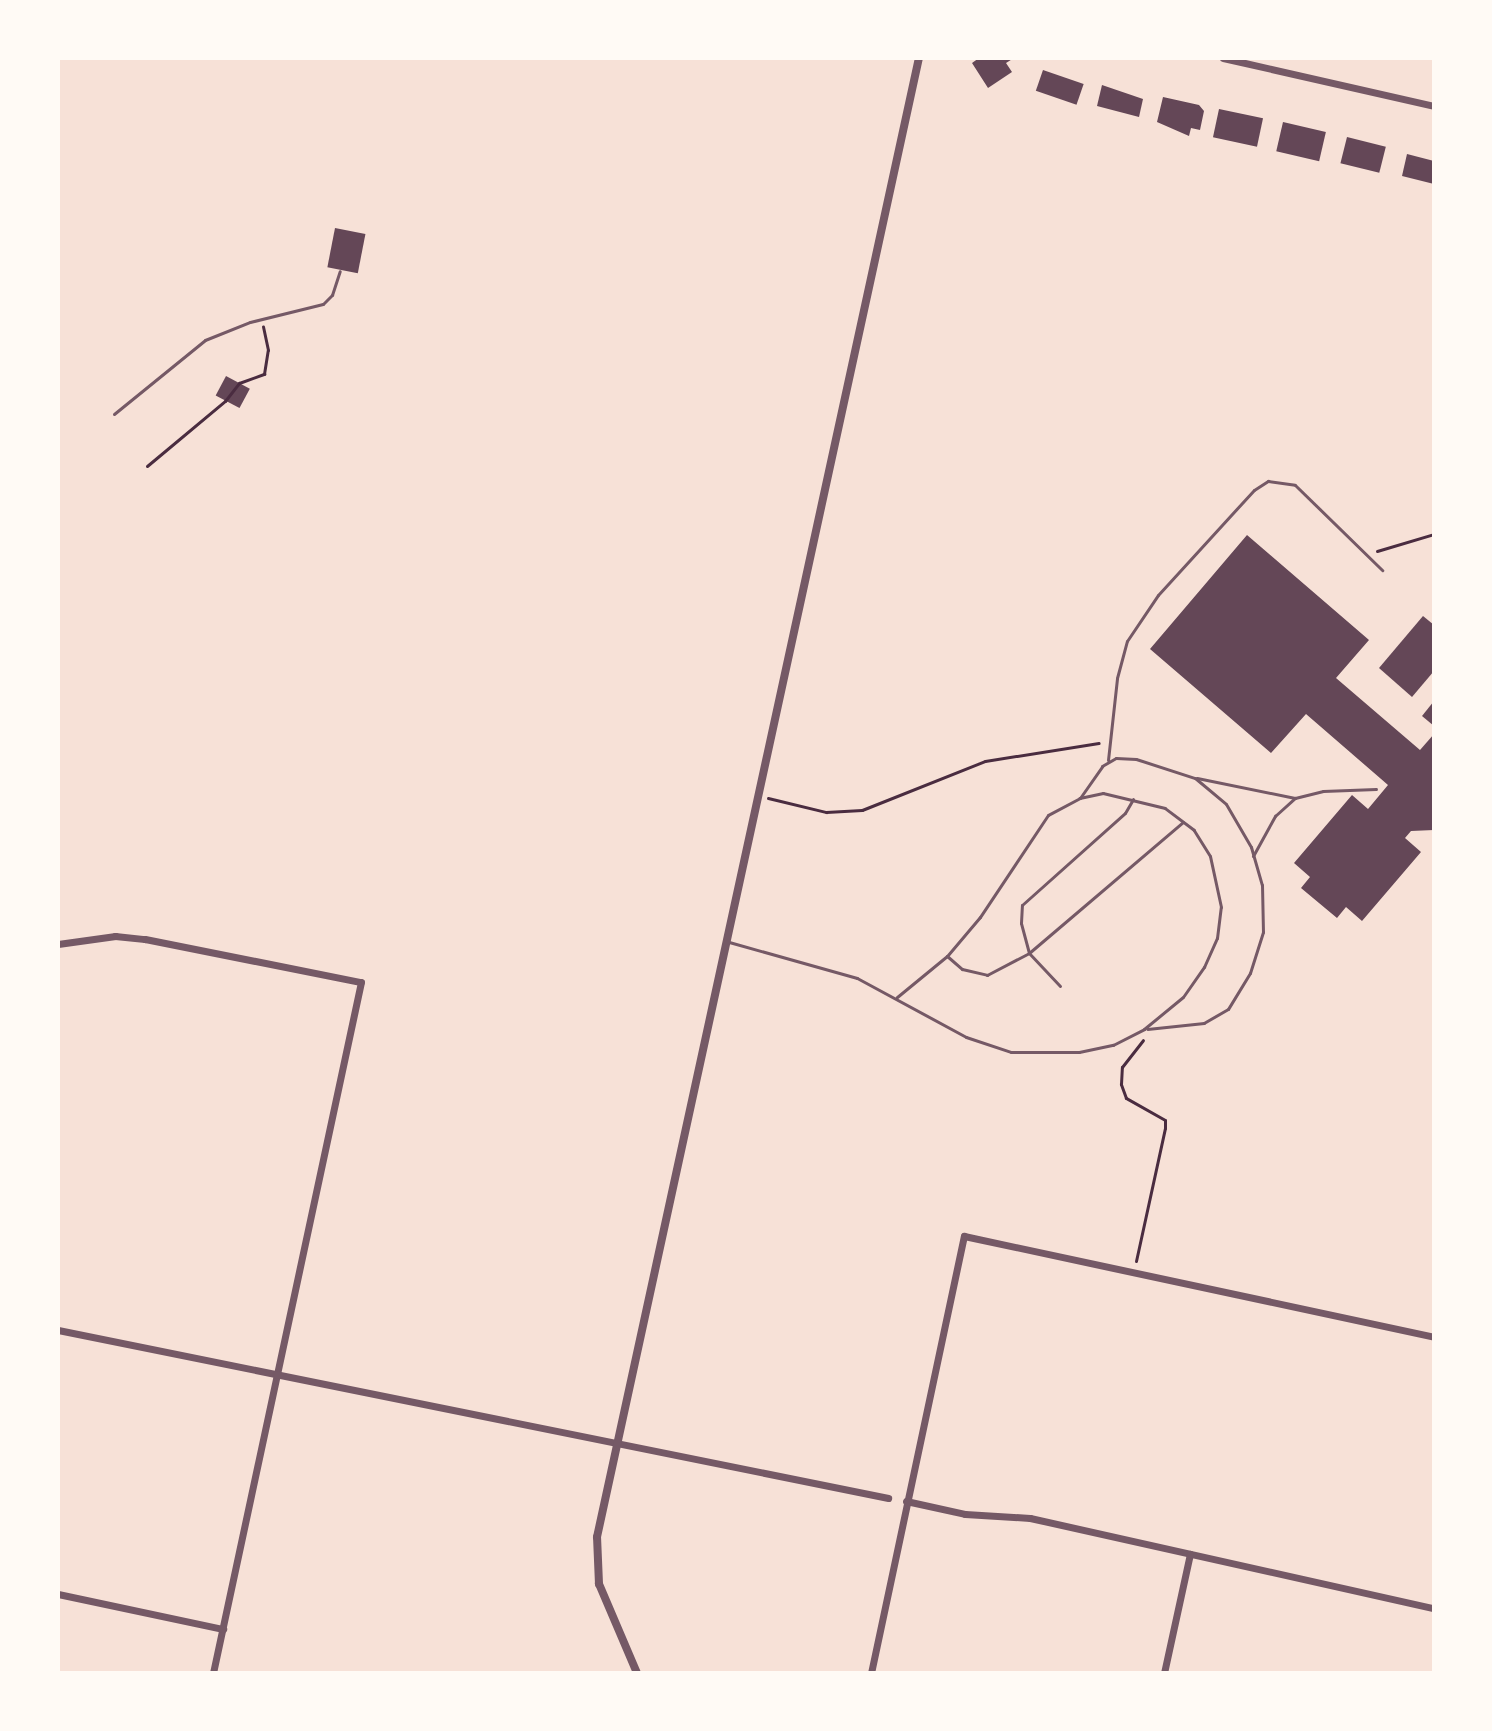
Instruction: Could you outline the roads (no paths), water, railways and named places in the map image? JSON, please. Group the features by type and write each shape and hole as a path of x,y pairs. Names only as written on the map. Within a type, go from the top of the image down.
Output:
{"street":[{"path":"637,1673 605,1605 596,1557 616,1443 919,58"},
{"path":"1223,58 1434,106"},
{"path":"58,944 145,939 361,982 213,1673"},
{"path":"871,1673 964,1236 1434,1337"},
{"path":"58,1330 888,1498"},
{"path":"906,1501 965,1514 1030,1518 1434,1608"},
{"path":"1164,1673 1190,1554"},
{"path":"58,1594 223,1629"}],"lane":[{"path":"114,414 205,340 262,319 323,304 332,295 340,271"},
{"path":"1080,798 1108,762 1107,742 1127,641 1158,595 1254,490 1268,481 1295,485 1382,570"},
{"path":"1108,762 1136,759 1195,778 1295,798 1323,791 1376,789"},
{"path":"1146,1029 1204,1023 1228,1009 1250,973 1263,932 1262,885 1253,856 1226,804 1195,778"},
{"path":"725,941 814,963 897,997 966,1037 1011,1052 1079,1052 1113,1045 1146,1029 1183,997 1217,938 1221,890 1210,856 1183,822 1165,808 1103,793 1080,798 1048,815 1008,880 947,956 897,997"},
{"path":"1253,856 1275,816 1295,798"},
{"path":"1060,986 1029,953 1021,923 1022,905 1125,813 1133,799"},
{"path":"947,956 962,969 987,975 1029,953 1183,822"}]}
